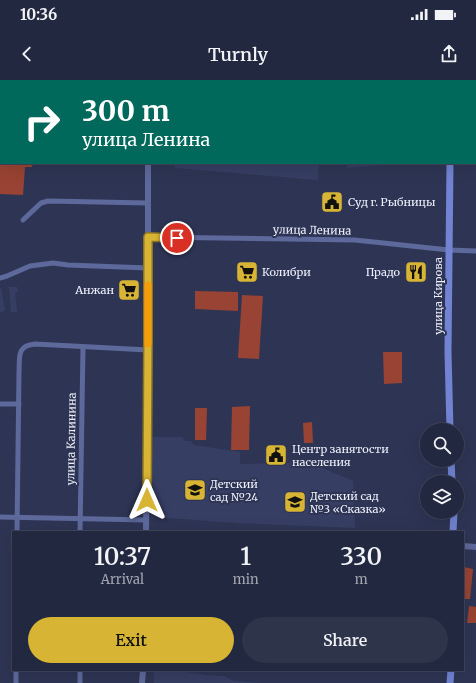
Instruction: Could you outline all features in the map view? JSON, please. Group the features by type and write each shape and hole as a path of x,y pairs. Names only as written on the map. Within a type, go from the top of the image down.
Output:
{"main road":[{"name":"улица Кирова","path":"450,164 448,352 450,423"},
{"path":"453,531 454,519"},
{"path":"450,683 451,671"}],"street":[{"path":"146,531 148,164"},
{"path":"23,220 41,203 48,201 148,203"},
{"name":"улица Ленина","path":"148,237 355,240 449,250 476,251"},
{"path":"0,278 30,266 48,263 148,268"},
{"path":"17,531 20,352 23,347 28,344 35,344 148,350"},
{"name":"улица Калинина","path":"80,531 83,346"},
{"path":"0,404 19,404"},
{"path":"0,518 146,520"},
{"path":"464,546 476,547"},
{"path":"16,671 16,683"},
{"path":"80,671 80,683"},
{"path":"142,671 142,683"}],"shaded area":[{"path":"0,164 33,164 32,167 25,167 23,195 0,194"},
{"path":"174,164 319,164 318,180 175,168"},
{"path":"348,164 393,164 347,168"},
{"path":"9,287 17,287 18,292 15,292 17,312 11,312"},
{"path":"0,288 5,311 0,312"},
{"path":"195,291 238,292 238,311 195,309"},
{"path":"242,295 263,296 259,359 238,358"},
{"path":"383,352 402,352 402,383 384,384"},
{"path":"250,406 249,450 231,450 232,407"},
{"path":"195,408 207,408 206,440 195,440"},
{"path":"312,422 313,443 304,443 303,423"},
{"path":"148,437 182,437 185,441 190,441 194,445 240,452 240,464 288,463 301,459 353,481 355,528 236,523 155,517"},
{"path":"464,567 473,569 470,599 464,599"},
{"path":"469,606 476,607 476,623 467,623"},
{"path":"154,671 179,671 224,676 234,681 261,683 154,683"}],"slow traffic":[{"path":"148,285 148,344"}],"place":[{"name":"Суд г. Рыбницы","path":"332,202"},
{"name":"Колибри","path":"247,272"},
{"name":"Прадо","path":"416,272"},
{"name":"Анжан","path":"129,290"},
{"name":"Центр занятости населения","path":"276,455"},
{"name":"Детский сад №24","path":"195,490"},
{"name":"Детский сад №3 «Сказка»","path":"295,502"}],"route":[{"path":"147,500 148,237 177,238"}]}
